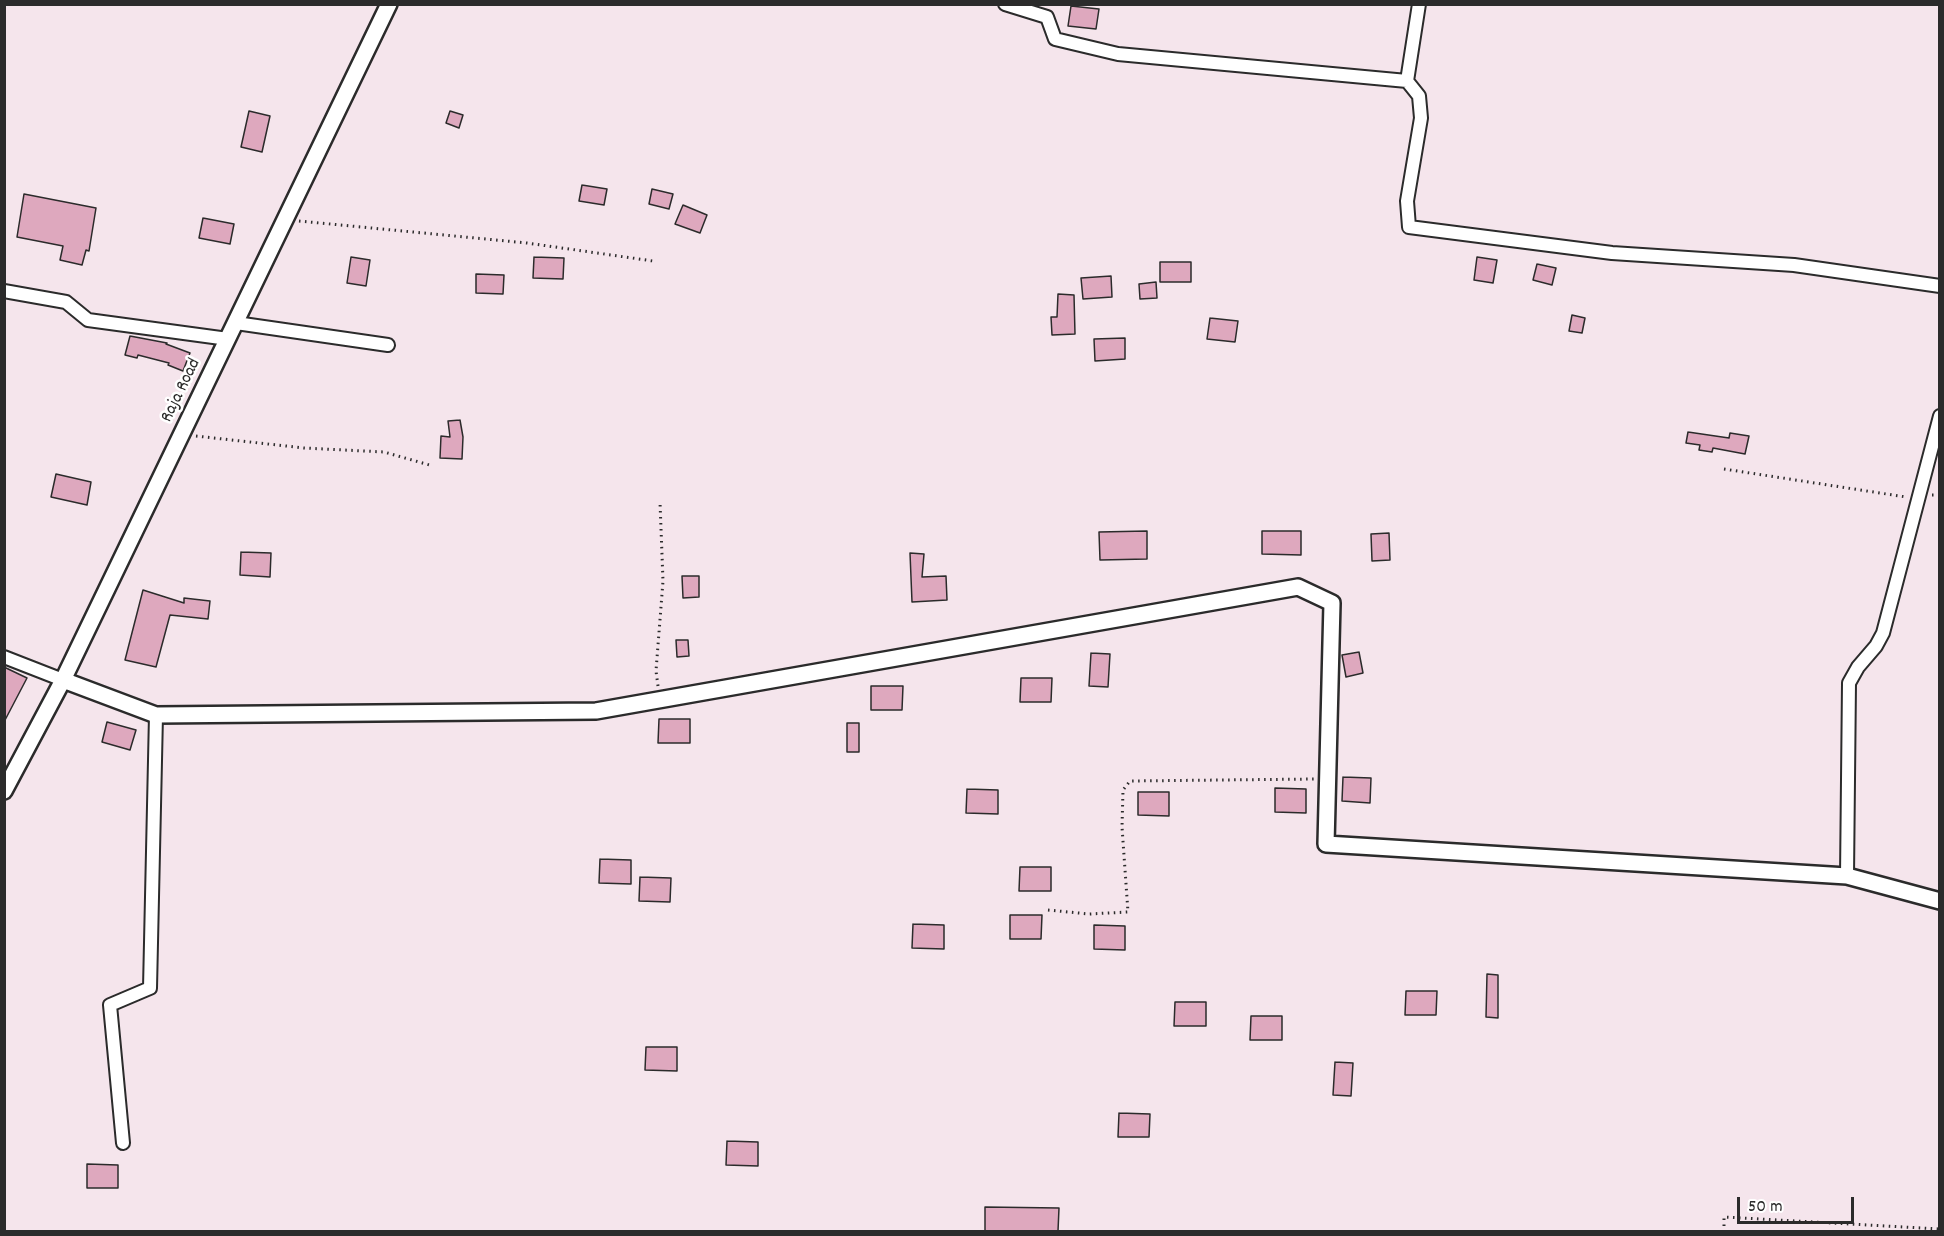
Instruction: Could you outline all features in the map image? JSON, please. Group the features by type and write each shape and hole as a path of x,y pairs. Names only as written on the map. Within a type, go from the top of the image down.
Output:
{"street":[{"name":"Raja Road","path":"4,791 63,681 389,4"},
{"path":"1005,4 1047,17 1055,39 1118,54 1407,81 1419,96 1421,118 1407,201 1409,227 1612,253 1794,265 1940,286"},
{"path":"1407,81 1419,4"},
{"path":"4,291 66,302 88,320 228,339"},
{"path":"236,323 388,345"},
{"path":"1847,876 1849,683 1883,633 1940,416"},
{"path":"4,657 156,715 596,711 1298,587 1332,603 1326,844 1847,876 1940,901"},
{"path":"123,1143 110,1005 150,988 156,715"}],"path":[{"path":"285,220 527,243 653,261"},
{"path":"182,435 304,448 384,452 433,466"},
{"path":"1724,469 1917,499"},
{"path":"660,502 663,581 656,671 660,699"},
{"path":"1048,910 1089,914 1128,912 1122,828 1123,790 1130,781 1328,779"},
{"path":"1724,1232 1724,1217 1940,1229"}],"building":[{"path":"1071,6 1099,9 1096,29 1068,26"},
{"path":"249,111 270,116 262,152 241,147"},
{"path":"450,111 463,115 459,128 446,123"},
{"path":"582,185 607,189 604,205 579,201"},
{"path":"652,189 673,194 669,209 649,204"},
{"path":"24,194 96,208 89,251 86,250 82,265 60,260 63,246 17,237"},
{"path":"683,205 707,215 700,233 675,224"},
{"path":"203,218 234,224 230,244 199,238"},
{"path":"351,257 370,260 366,286 347,283"},
{"path":"534,257 564,258 563,279 533,278"},
{"path":"1477,257 1497,260 1493,283 1474,280"},
{"path":"1160,262 1191,262 1191,282 1160,282"},
{"path":"1537,264 1556,268 1552,285 1533,280"},
{"path":"476,274 504,275 503,294 476,293"},
{"path":"1111,276 1112,297 1083,299 1081,278"},
{"path":"1156,282 1157,298 1140,299 1139,284"},
{"path":"1058,294 1074,295 1075,334 1052,335 1051,317 1057,317"},
{"path":"1572,315 1585,318 1582,333 1569,331"},
{"path":"1210,318 1238,321 1235,342 1207,339"},
{"path":"130,336 167,343 190,353 183,371 168,365 169,363 138,355 137,358 125,355"},
{"path":"1125,338 1125,359 1095,361 1094,339"},
{"path":"460,420 463,437 462,459 440,458 441,436 450,437 448,421"},
{"path":"1688,432 1729,438 1730,433 1749,436 1745,454 1713,448 1712,452 1699,450 1700,445 1686,443"},
{"path":"56,474 91,482 87,505 51,497"},
{"path":"1147,531 1147,559 1100,560 1099,532"},
{"path":"1262,531 1301,531 1301,555 1262,554"},
{"path":"1389,533 1390,560 1372,561 1371,534"},
{"path":"241,552 271,553 270,577 240,575"},
{"path":"910,553 924,554 922,577 946,576 947,600 912,602"},
{"path":"682,576 699,576 699,597 683,598"},
{"path":"143,590 184,603 184,598 210,601 208,619 170,615 156,667 125,660"},
{"path":"676,640 688,640 689,656 677,657"},
{"path":"1359,652 1363,673 1346,677 1342,655"},
{"path":"1091,653 1110,654 1108,687 1089,686"},
{"path":"4,667 27,678 4,722"},
{"path":"1021,678 1052,678 1051,702 1020,702"},
{"path":"871,686 903,686 902,710 871,710"},
{"path":"659,719 690,719 690,743 658,743"},
{"path":"107,722 136,730 130,750 102,742"},
{"path":"847,723 859,723 859,752 847,752"},
{"path":"1343,777 1371,778 1370,803 1342,801"},
{"path":"1275,788 1306,789 1306,813 1275,812"},
{"path":"967,789 998,790 998,814 966,813"},
{"path":"1138,792 1169,792 1169,816 1138,815"},
{"path":"600,859 631,860 631,884 599,883"},
{"path":"1020,867 1051,867 1051,891 1019,891"},
{"path":"640,877 671,878 670,902 639,901"},
{"path":"1010,915 1042,915 1041,939 1010,939"},
{"path":"913,924 944,925 944,949 912,948"},
{"path":"1094,925 1125,926 1125,950 1094,949"},
{"path":"1487,974 1498,975 1498,1018 1486,1017"},
{"path":"1406,991 1437,991 1436,1015 1405,1015"},
{"path":"1175,1002 1206,1002 1206,1026 1174,1026"},
{"path":"1251,1016 1282,1016 1282,1040 1250,1040"},
{"path":"646,1047 677,1047 677,1071 645,1070"},
{"path":"1335,1062 1353,1063 1351,1096 1333,1095"},
{"path":"1119,1113 1150,1114 1149,1137 1118,1137"},
{"path":"727,1141 758,1142 758,1166 726,1165"},
{"path":"87,1164 118,1165 118,1188 87,1188"},
{"path":"985,1207 1059,1208 1058,1231 985,1231"}]}
